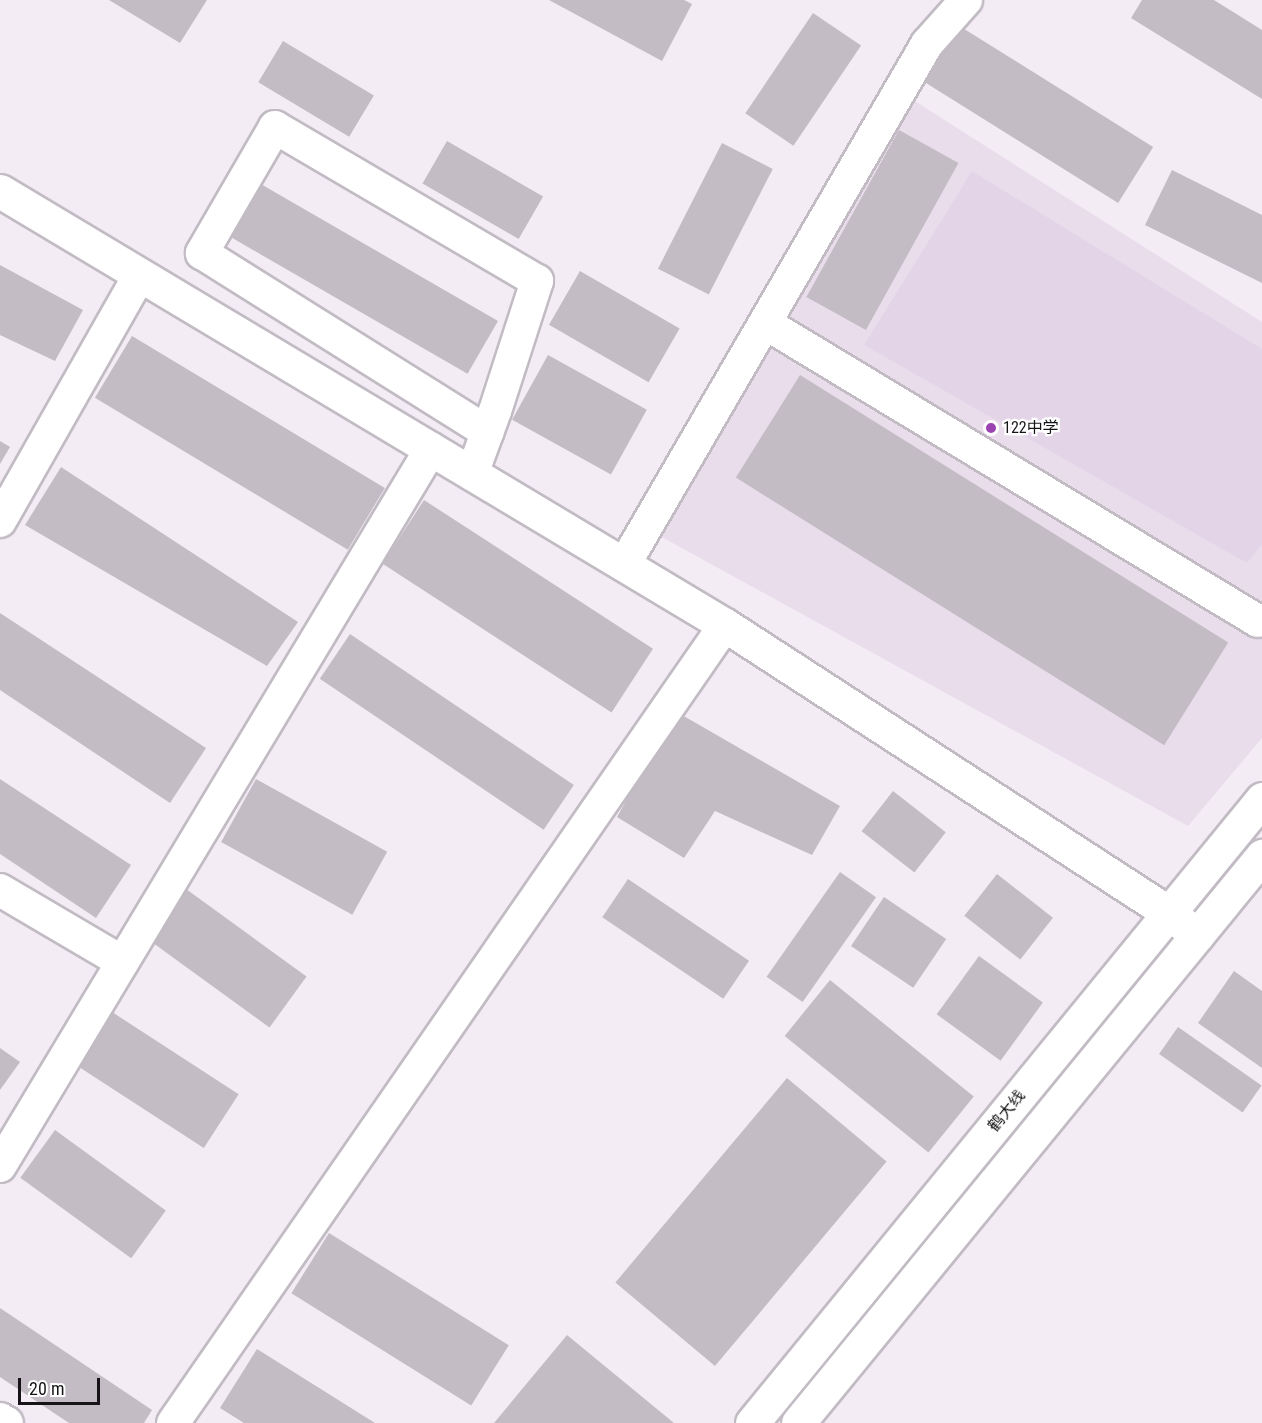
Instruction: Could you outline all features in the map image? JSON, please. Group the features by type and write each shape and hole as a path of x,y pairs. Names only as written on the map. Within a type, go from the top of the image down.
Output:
{"main road":[{"path":"0,191 725,625 1169,913 1197,935"},
{"name":"鹤大线","path":"752,1423 1262,799"},
{"path":"798,1423 1262,856"}],"street":[{"path":"624,565 927,44 966,0"},
{"path":"472,474 487,432 537,281 275,127 202,254 487,432"},
{"path":"0,521 140,275"},
{"path":"765,323 1258,621"},
{"path":"0,1166 431,449"},
{"path":"173,1423 725,625"},
{"path":"0,890 123,962"},
{"path":"0,1419 7,1423"}],"shaded area":[{"name":"122中学","path":"910,98 1262,322 1262,738 1188,826 658,535"},
{"path":"972,171 1262,349 1262,544 1247,563 864,345"}],"building":[{"path":"109,0 207,0 180,43"},
{"path":"549,0 684,0 692,4 662,61"},
{"path":"1142,0 1214,0 1262,30 1262,99 1131,18"},
{"path":"813,13 861,45 793,146 745,113"},
{"path":"953,22 1153,147 1118,203 918,78"},
{"path":"283,41 374,96 349,137 258,82"},
{"path":"899,130 958,163 866,330 806,297"},
{"path":"447,141 543,196 519,239 422,183"},
{"path":"722,143 773,169 709,295 658,269"},
{"path":"1172,170 1262,215 1262,283 1145,225"},
{"path":"259,183 498,321 468,374 228,236"},
{"path":"0,265 83,310 55,361 0,335"},
{"path":"580,271 680,328 649,382 549,325"},
{"path":"132,336 385,488 348,550 95,398"},
{"path":"548,355 647,410 611,475 512,420"},
{"path":"800,375 1228,643 1164,745 736,478"},
{"path":"0,441 10,447 0,464"},
{"path":"61,467 298,622 267,666 25,525"},
{"path":"424,500 653,649 612,712 383,564"},
{"path":"0,613 206,748 170,803 0,690"},
{"path":"350,634 574,785 544,830 320,679"},
{"path":"675,711 840,806 812,855 715,811 684,858 617,817"},
{"path":"0,779 131,865 96,918 0,854"},
{"path":"256,779 387,852 352,915 221,842"},
{"path":"893,791 946,832 914,872 862,831"},
{"path":"840,872 876,897 803,1002 767,977"},
{"path":"997,874 1053,918 1020,959 964,916"},
{"path":"628,879 749,961 723,999 602,917"},
{"path":"186,889 307,977 270,1028 149,940"},
{"path":"884,897 946,939 913,988 851,946"},
{"path":"979,956 1043,1002 1001,1061 937,1014"},
{"path":"1234,971 1262,991 1262,1068 1198,1023"},
{"path":"830,980 974,1096 928,1152 785,1036"},
{"path":"112,1012 239,1094 204,1148 77,1066"},
{"path":"1178,1027 1262,1086 1243,1113 1159,1054"},
{"path":"0,1048 20,1062 0,1090"},
{"path":"787,1078 887,1162 715,1366 615,1283"},
{"path":"55,1130 166,1211 131,1258 20,1178"},
{"path":"329,1233 509,1345 471,1406 291,1293"},
{"path":"0,1308 152,1410 144,1423 69,1423 0,1377"},
{"path":"567,1335 674,1423 494,1423"},
{"path":"257,1349 375,1423 244,1423 220,1408"}],"place":[{"name":"122中学","path":"991,428"}]}
